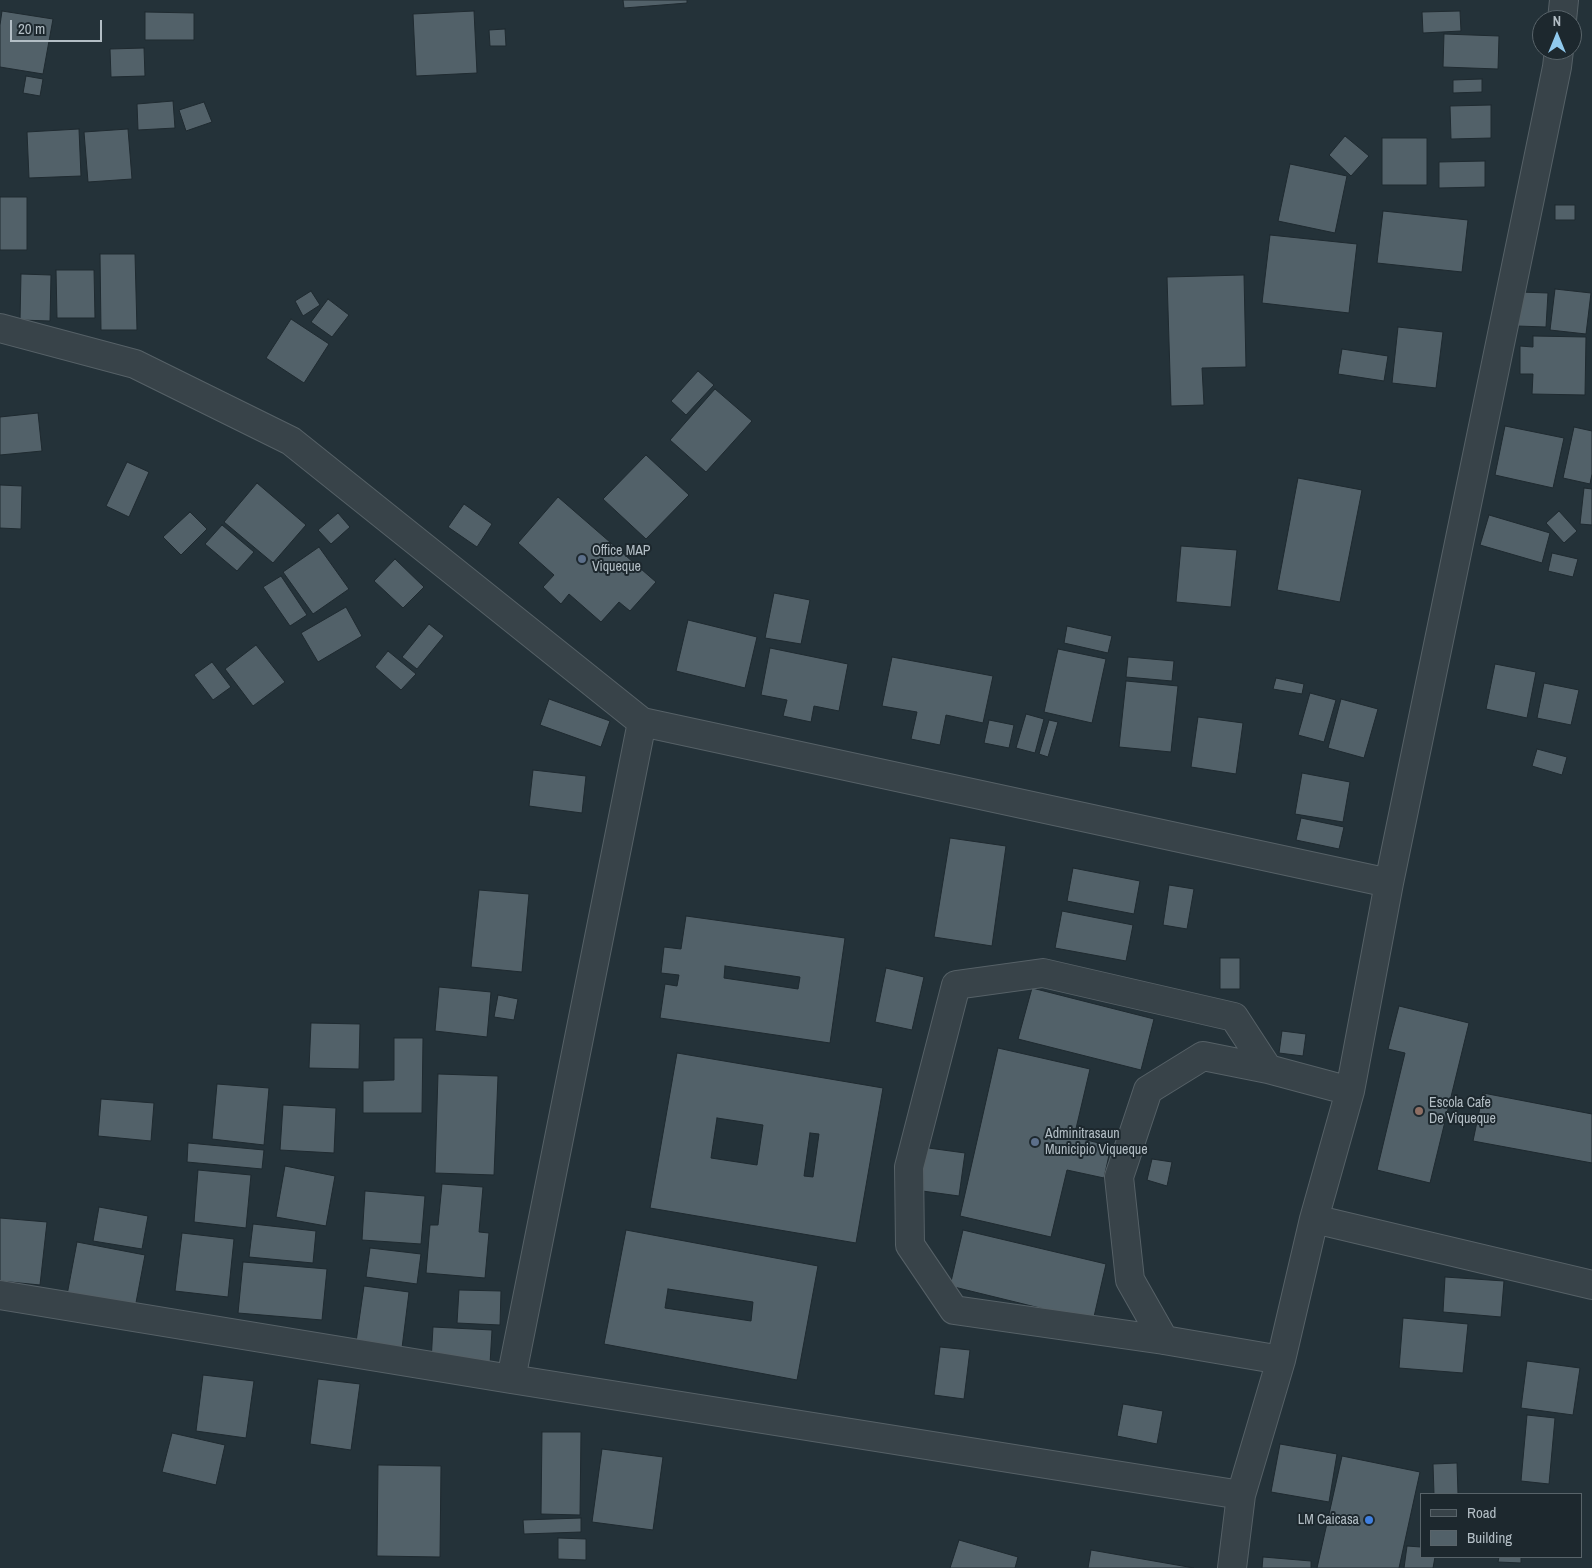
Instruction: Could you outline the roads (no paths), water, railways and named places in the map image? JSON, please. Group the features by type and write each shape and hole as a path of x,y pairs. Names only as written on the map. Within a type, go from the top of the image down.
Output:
{"street":[{"path":"1232,1568 1241,1495 1281,1360 1314,1219 1350,1091 1389,883 1556,77 1558,60"},
{"path":"0,328 135,364 291,441 642,722 1389,883"},
{"path":"511,1379 642,722"},
{"path":"1268,1069 1234,1017 1043,972 956,985 908,1168 910,1245 954,1310 1164,1340 1281,1360"},
{"path":"1164,1340 1130,1280 1119,1177 1148,1090 1203,1056 1268,1069 1350,1091"},
{"path":"1314,1219 1592,1285"},
{"path":"0,1295 511,1379 1241,1495"}],"place":[{"name":"Office MAP Viqueque","path":"582,559"},
{"name":"Escola Cafe De Viqueque","path":"1419,1111"},
{"name":"Adminitrasaun Municipio Viqueque","path":"1035,1142"},
{"name":"LM Caicasa","path":"1369,1520"}]}
